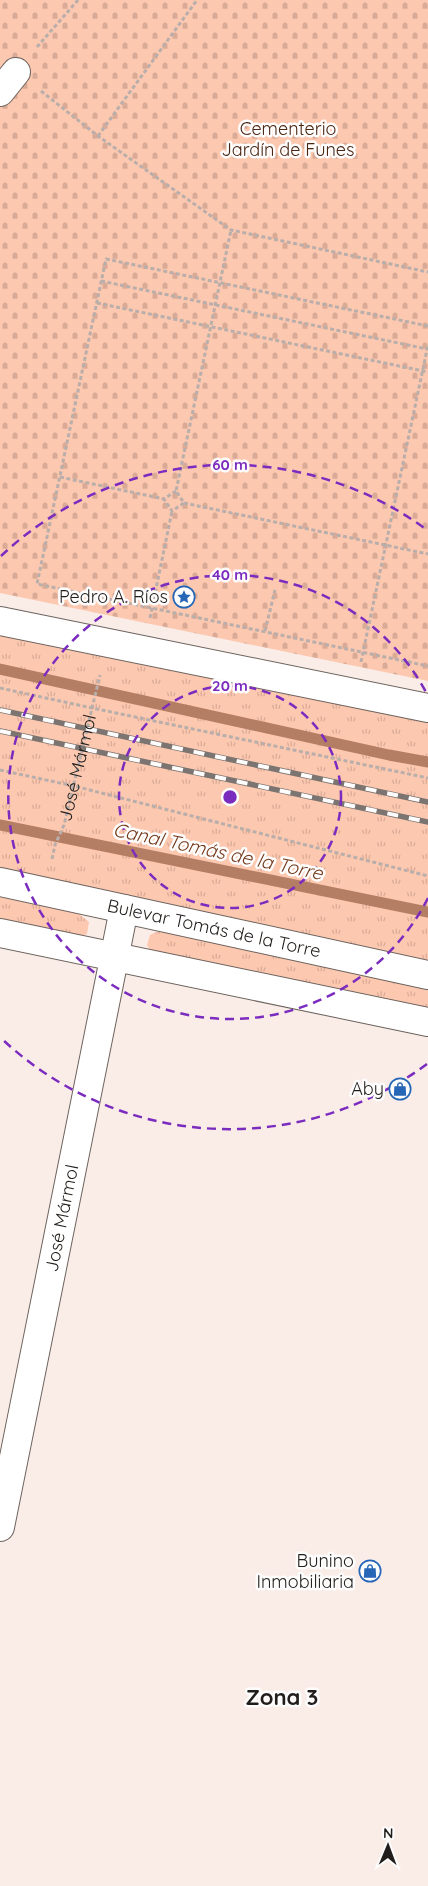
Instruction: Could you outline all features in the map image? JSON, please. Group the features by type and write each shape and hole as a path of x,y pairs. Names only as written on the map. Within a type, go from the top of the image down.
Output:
{"street":[{"path":"0,621 428,708"},
{"name":"Bulevar Tomás de la Torre","path":"0,882 428,975"},
{"name":"José Mármol","path":"0,1526 124,908"},
{"path":"0,933 428,1022"}],"path":[{"path":"78,0 8,82 98,136 231,230 428,272"},
{"path":"98,136 197,0"},
{"path":"164,499 176,491 231,230"},
{"path":"428,326 106,259 37,584 428,666"},
{"path":"101,282 428,347 354,693"},
{"path":"97,303 428,372"},
{"path":"60,477 164,499 172,511"},
{"path":"176,491 184,503 428,554"},
{"path":"142,650 172,511 184,503"},
{"path":"265,631 275,590"},
{"path":"0,688 428,778"},
{"name":"José Mármol","path":"55,845 64,825 97,688"},
{"path":"0,770 74,786 428,876"}],"green space":[{"name":"Cementerio Jardín de Funes","path":"0,0 428,0 428,681 0,593"},
{"path":"0,621 428,708 428,975 0,882"},
{"path":"0,897 79,914 89,922 87,934 75,938 0,922"},
{"path":"159,931 428,987 428,1011 152,954 147,945 150,935"}],"waterway":[{"path":"0,669 428,762"},
{"name":"Canal Tomás de la Torre","path":"0,825 428,912"}],"railway":[{"path":"0,710 428,802"},
{"path":"0,731 428,822"}],"place":[{"name":"Pedro A. Ríos","path":"184,597"},
{"name":"Aby","path":"400,1089"},
{"name":"Bunino Inmobiliaria","path":"370,1571"}],"district":[{"name":"Zona 3","path":"282,1697"}]}
